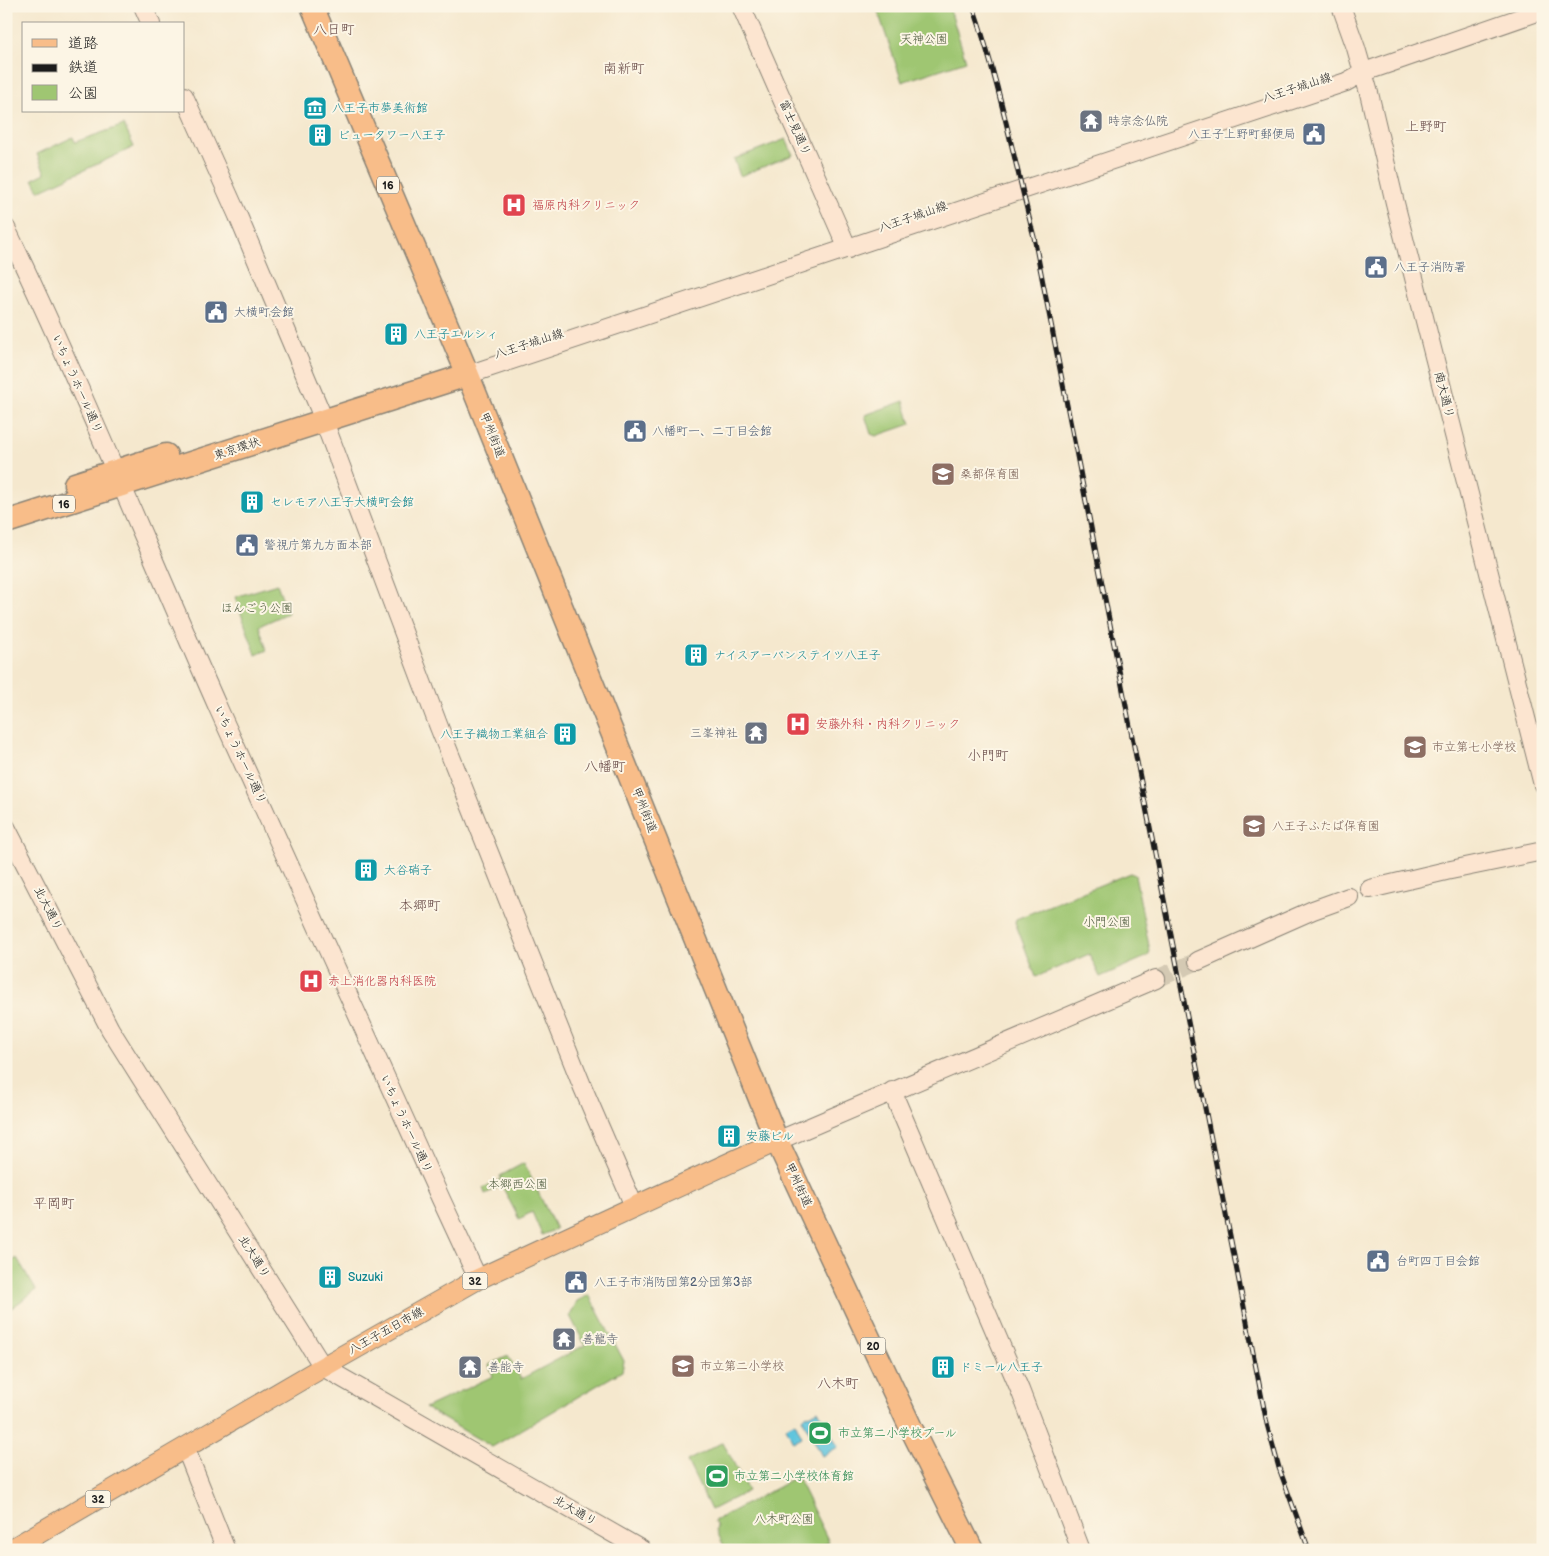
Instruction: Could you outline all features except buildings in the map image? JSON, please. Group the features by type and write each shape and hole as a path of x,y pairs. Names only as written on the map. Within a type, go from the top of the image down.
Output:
{"highway":[{"name":"甲州街道","path":"312,6 465,369 778,1141 908,1421 972,1550"},
{"name":"東京環状","path":"6,506 119,478 465,369"},
{"name":"東京環状","path":"6,522 119,478"}],"main road":[{"name":"八王子五日市線","path":"10,1550 323,1366 478,1279 778,1141"}],"street":[{"path":"143,6 150,22"},
{"name":"富士見通り","path":"742,6 846,245"},
{"name":"南大通り","path":"1341,6 1364,72 1395,203 1543,785"},
{"name":"八王子城山線","path":"465,369 846,245 1344,73 1364,72 1543,10"},
{"path":"185,98 238,216 321,415 432,710 583,1088 634,1206"},
{"name":"いちょうホール通り","path":"6,228 119,478 219,710 478,1279"},
{"name":"北大通り","path":"6,827 110,1029 323,1366 642,1550"},
{"path":"1370,889 1543,851"},
{"path":"1198,961 1313,910 1349,897"},
{"path":"778,1141 1156,979"},
{"path":"892,1092 1020,1390 1081,1550"},
{"path":"185,1447 226,1550"}],"green space":[{"name":"天神公園","path":"876,6 949,6 966,61 902,82"},
{"path":"124,125 134,147 39,191 33,179 45,173 37,154 73,137 75,142"},
{"path":"786,139 793,155 740,176 734,159"},
{"path":"904,401 911,424 876,436 871,434 865,415"},
{"name":"ほんごう公園","path":"277,584 288,613 259,626 267,650 256,655 235,597"},
{"name":"小門公園","path":"1130,873 1135,875 1150,951 1148,956 1100,977 1089,954 1036,977 1015,922 1016,919"},
{"name":"本郷西公園","path":"524,1163 556,1229 542,1235 532,1212 519,1219 502,1186 485,1194 483,1188 501,1179 500,1176"},
{"path":"17,1258 36,1290 6,1312 6,1265"},
{"path":"589,1295 624,1361 622,1371 492,1447 425,1408 493,1376 489,1365 508,1356 521,1379 585,1345 570,1316 577,1301"},
{"name":"市立第二小学校体育館","path":"723,1442 748,1491 711,1510 687,1461"},
{"name":"八木町公園","path":"797,1477 829,1542 812,1550 726,1550 716,1530 717,1527 714,1521"}],"water":[{"name":"市立第二小学校プール","path":"818,1410 838,1447 822,1456 802,1418"},
{"name":"市立第二小学校プール","path":"795,1422 802,1437 793,1442 786,1427"}],"tunnel":[{"path":"1156,979 1198,961"}],"railway":[{"path":"973,6 998,92 1034,237 1267,1424 1279,1468 1309,1550"}],"place":[{"name":"八王子市夢美術館","path":"315,108"},
{"name":"時宗念仏院","path":"1091,121"},
{"name":"八王子上野町郵便局","path":"1314,134"},
{"name":"ビュータワー八王子","path":"320,135"},
{"name":"福原内科クリニック","path":"514,205"},
{"name":"八王子消防署","path":"1376,267"},
{"name":"大横町会館","path":"216,312"},
{"name":"八王子エルシィ","path":"396,334"},
{"name":"八幡町一、二丁目会館","path":"635,431"},
{"name":"桑都保育園","path":"943,474"},
{"name":"セレモア八王子大横町会館","path":"252,502"},
{"name":"警視庁第九方面本部","path":"247,545"},
{"name":"ナイスアーバンステイツ八王子","path":"696,655"},
{"name":"安藤外科・内科クリニック","path":"798,724"},
{"name":"三峯神社","path":"756,733"},
{"name":"八王子織物工業組合","path":"565,734"},
{"name":"市立第七小学校","path":"1415,747"},
{"name":"八王子ふたば保育園","path":"1254,826"},
{"name":"大谷硝子","path":"366,870"},
{"name":"赤上消化器内科医院","path":"311,981"},
{"name":"安藤ビル","path":"729,1136"},
{"name":"台町四丁目会館","path":"1378,1261"},
{"name":"Suzuki","path":"330,1277"},
{"name":"八王子市消防団第2分団第3部","path":"576,1282"},
{"name":"善龍寺","path":"564,1339"},
{"name":"市立第二小学校","path":"683,1366"},
{"name":"善能寺","path":"470,1367"},
{"name":"ドミール八王子","path":"943,1367"},
{"name":"市立第二小学校プール","path":"820,1433"},
{"name":"市立第二小学校体育館","path":"717,1476"}],"district":[{"name":"八日町","path":"334,29"},
{"name":"南新町","path":"624,68"},
{"name":"上野町","path":"1426,126"},
{"name":"小門町","path":"988,755"},
{"name":"八幡町","path":"605,766"},
{"name":"本郷町","path":"420,905"},
{"name":"平岡町","path":"54,1203"},
{"name":"八木町","path":"838,1383"}]}
